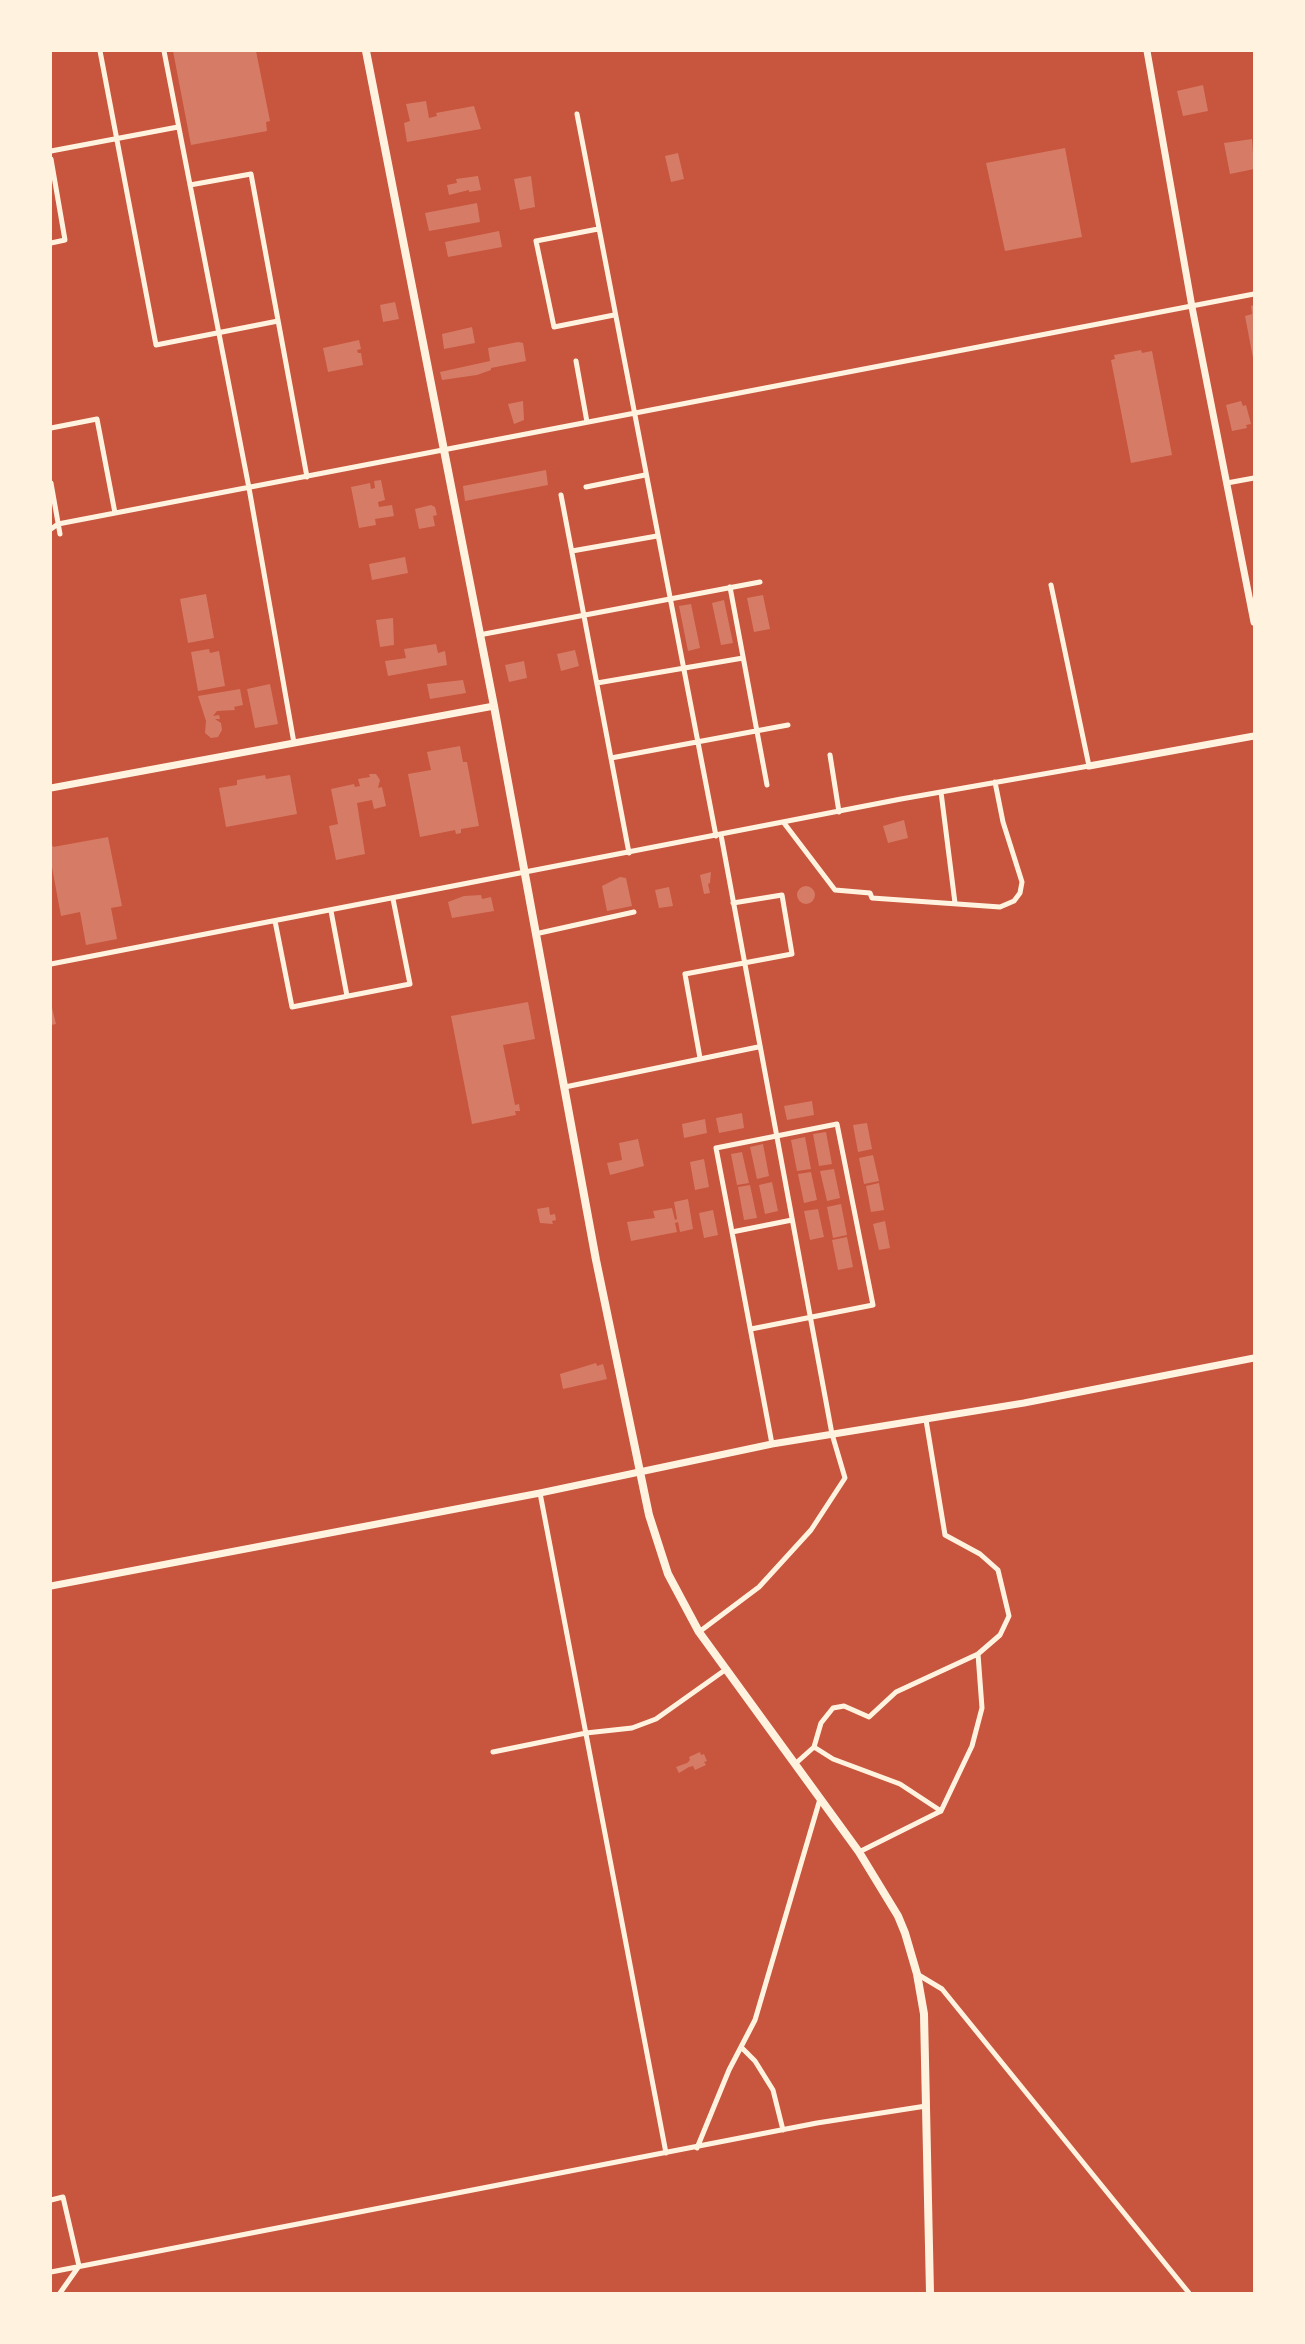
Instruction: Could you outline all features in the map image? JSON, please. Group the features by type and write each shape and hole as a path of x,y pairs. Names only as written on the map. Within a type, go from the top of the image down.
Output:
{"main road":[{"path":"366,51 494,706 523,874 638,1472 668,1574 699,1632 821,1797 859,1852 898,1916 918,1974 924,2014 930,2293"}],"street":[{"path":"100,51 156,345 278,321"},
{"path":"164,51 249,488 294,743"},
{"path":"1147,51 1192,307 1254,622"},
{"path":"577,114 683,668 733,903 758,1047 832,1434 845,1478 811,1530 745,1600 699,1632"},
{"path":"51,151 178,127"},
{"path":"51,159 65,240 51,243"},
{"path":"190,185 251,174 307,477"},
{"path":"598,229 536,241 554,327 614,315"},
{"path":"51,530 58,524 1254,294"},
{"path":"576,361 587,422"},
{"path":"51,428 97,419 115,513"},
{"path":"586,487 645,475"},
{"path":"1227,483 1254,478"},
{"path":"51,483 60,534"},
{"path":"561,495 629,853"},
{"path":"572,551 657,536"},
{"path":"479,634 760,582"},
{"path":"1051,585 1089,766"},
{"path":"729,587 767,785"},
{"path":"597,683 743,658"},
{"path":"51,788 494,706"},
{"path":"611,758 788,725"},
{"path":"51,964 941,792 1254,736"},
{"path":"830,754 839,812"},
{"path":"784,823 835,890 870,893 872,898 1000,907 1014,901 1020,893 1022,882 1003,822 995,782"},
{"path":"941,792 955,903"},
{"path":"700,1058 685,974 792,954 782,895 733,903"},
{"path":"275,921 292,1007 410,984 393,899"},
{"path":"330,911 347,996"},
{"path":"535,934 634,912"},
{"path":"564,1088 758,1047"},
{"path":"751,1329 873,1305 837,1124 716,1148 772,1444"},
{"path":"732,1232 792,1220"},
{"path":"51,1586 540,1493 772,1444 926,1420 1254,1358"},
{"path":"795,1764 814,1747 821,1723 833,1708 844,1706 869,1717 896,1692 978,1654 1000,1635 1009,1616 998,1570 980,1554 945,1535 926,1420"},
{"path":"540,1493 666,2154"},
{"path":"859,1852 941,1811 972,1746 982,1708 978,1654"},
{"path":"493,1752 586,1732 632,1728 656,1719 725,1670"},
{"path":"814,1747 833,1759 900,1784 941,1811"},
{"path":"697,2148 729,2070 755,2020 821,1797"},
{"path":"918,1974 942,1989 1188,2293"},
{"path":"742,2048 755,2061 773,2090 783,2130"},
{"path":"51,2272 783,2130 926,2106"},
{"path":"51,2200 63,2197 79,2266 60,2293"}],"building":[{"path":"173,51 256,51 270,121 266,122 267,131 191,145"},
{"path":"1203,85 1208,111 1183,116 1177,91"},
{"path":"426,101 429,118 437,116 436,113 474,106 481,129 407,142 404,123 410,121 406,104"},
{"path":"1252,139 1254,169 1230,174 1224,143"},
{"path":"1065,148 1082,237 1005,251 986,163"},
{"path":"678,153 684,179 671,182 665,156"},
{"path":"478,176 481,190 469,192 469,190 449,195 447,185 457,183 456,179"},
{"path":"531,176 535,207 520,210 514,179"},
{"path":"477,203 480,222 429,231 425,213"},
{"path":"499,231 502,247 448,257 445,242"},
{"path":"395,302 399,319 383,322 380,305"},
{"path":"1254,305 1253,358 1245,316 1252,314 1251,306"},
{"path":"472,327 475,343 444,349 442,334"},
{"path":"359,340 361,349 357,350 361,353 363,365 328,372 323,348"},
{"path":"523,343 526,361 491,368 477,375 442,380 440,372 490,361 488,348"},
{"path":"1141,350 1142,353 1152,351 1172,455 1131,463 1111,360 1115,359 1114,355"},
{"path":"523,401 524,420 514,424 508,404"},
{"path":"1241,401 1243,406 1246,405 1251,424 1246,425 1247,428 1232,431 1226,405"},
{"path":"546,470 548,485 465,501 463,486"},
{"path":"381,480 385,500 378,502 379,507 392,505 394,516 375,519 376,525 359,528 351,487 370,483 371,489 375,488 374,481"},
{"path":"431,505 435,507 437,515 433,516 435,526 419,529 415,509"},
{"path":"405,557 408,573 372,580 369,564"},
{"path":"206,594 214,638 188,643 180,599"},
{"path":"763,595 770,629 754,632 747,598"},
{"path":"724,600 733,643 721,645 712,603"},
{"path":"691,604 700,648 688,651 679,606"},
{"path":"393,618 394,645 380,647 376,620"},
{"path":"436,644 438,653 445,651 447,665 388,676 385,661 406,658 404,649"},
{"path":"209,649 210,653 219,651 225,686 198,691 191,652"},
{"path":"575,650 579,666 561,671 557,654"},
{"path":"524,661 527,678 509,682 505,665"},
{"path":"463,680 466,693 430,699 427,684"},
{"path":"270,684 278,724 255,728 247,689"},
{"path":"240,689 243,705 234,707 235,710 217,711 213,716 219,715 220,719 215,719 221,723 222,730 218,737 211,738 205,733 206,721 198,696"},
{"path":"460,746 463,762 467,762 479,826 461,829 461,833 456,834 455,830 420,837 408,774 431,770 427,752"},
{"path":"369,774 376,774 380,780 378,788 382,787 386,806 374,809 372,800 357,803 365,854 336,860 329,826 338,824 331,789 354,784 355,787 360,786 358,779 370,777"},
{"path":"265,775 266,779 290,775 297,814 226,827 219,788 237,785 237,780"},
{"path":"904,820 908,838 888,843 883,826"},
{"path":"108,837 122,906 111,908 117,939 86,945 80,912 61,916 51,862 51,842 53,847"},
{"path":"711,872 708,884 710,893 704,894 700,875"},
{"path":"620,877 626,878 632,906 607,911 602,886"},
{"path":"806,886 812,889 815,895 812,901 806,904 800,901 797,895 800,889"},
{"path":"669,887 673,906 659,908 655,890"},
{"path":"481,895 482,899 491,897 494,911 452,918 448,902 464,896"},
{"path":"528,1002 535,1039 503,1045 515,1105 519,1104 520,1111 515,1111 516,1115 472,1124 451,1016"},
{"path":"51,1004 56,1024 51,1025"},
{"path":"812,1101 814,1115 787,1120 784,1106"},
{"path":"742,1113 744,1128 719,1133 716,1118"},
{"path":"705,1119 707,1133 684,1138 682,1124"},
{"path":"867,1123 872,1149 858,1152 853,1125"},
{"path":"826,1132 832,1164 819,1166 813,1134"},
{"path":"805,1137 811,1169 797,1171 791,1140"},
{"path":"638,1139 644,1166 610,1175 607,1163 622,1160 619,1143"},
{"path":"763,1144 769,1176 757,1179 750,1147"},
{"path":"742,1152 749,1183 737,1185 731,1154"},
{"path":"873,1155 879,1181 864,1184 859,1158"},
{"path":"704,1159 709,1187 695,1190 690,1162"},
{"path":"834,1169 840,1198 827,1201 820,1171"},
{"path":"811,1172 817,1200 804,1203 798,1174"},
{"path":"772,1182 778,1211 765,1214 759,1185"},
{"path":"879,1183 884,1210 871,1212 866,1186"},
{"path":"750,1185 757,1218 744,1220 738,1187"},
{"path":"688,1199 693,1229 680,1232 678,1222 675,1223 677,1232 631,1241 627,1222 655,1218 653,1211 672,1208 675,1220 677,1219 674,1202"},
{"path":"841,1204 847,1235 833,1238 827,1207"},
{"path":"549,1207 550,1215 555,1214 556,1220 552,1221 553,1224 540,1223 537,1209"},
{"path":"818,1209 824,1237 810,1240 804,1211"},
{"path":"713,1210 718,1235 704,1238 699,1213"},
{"path":"885,1221 890,1248 879,1250 873,1224"},
{"path":"847,1237 853,1267 838,1270 832,1240"},
{"path":"596,1363 597,1366 603,1364 607,1379 563,1389 560,1374"},
{"path":"700,1752 701,1755 704,1754 706,1765 695,1770 693,1766 689,1767 679,1773 676,1767 687,1763 690,1760 689,1757"}]}
